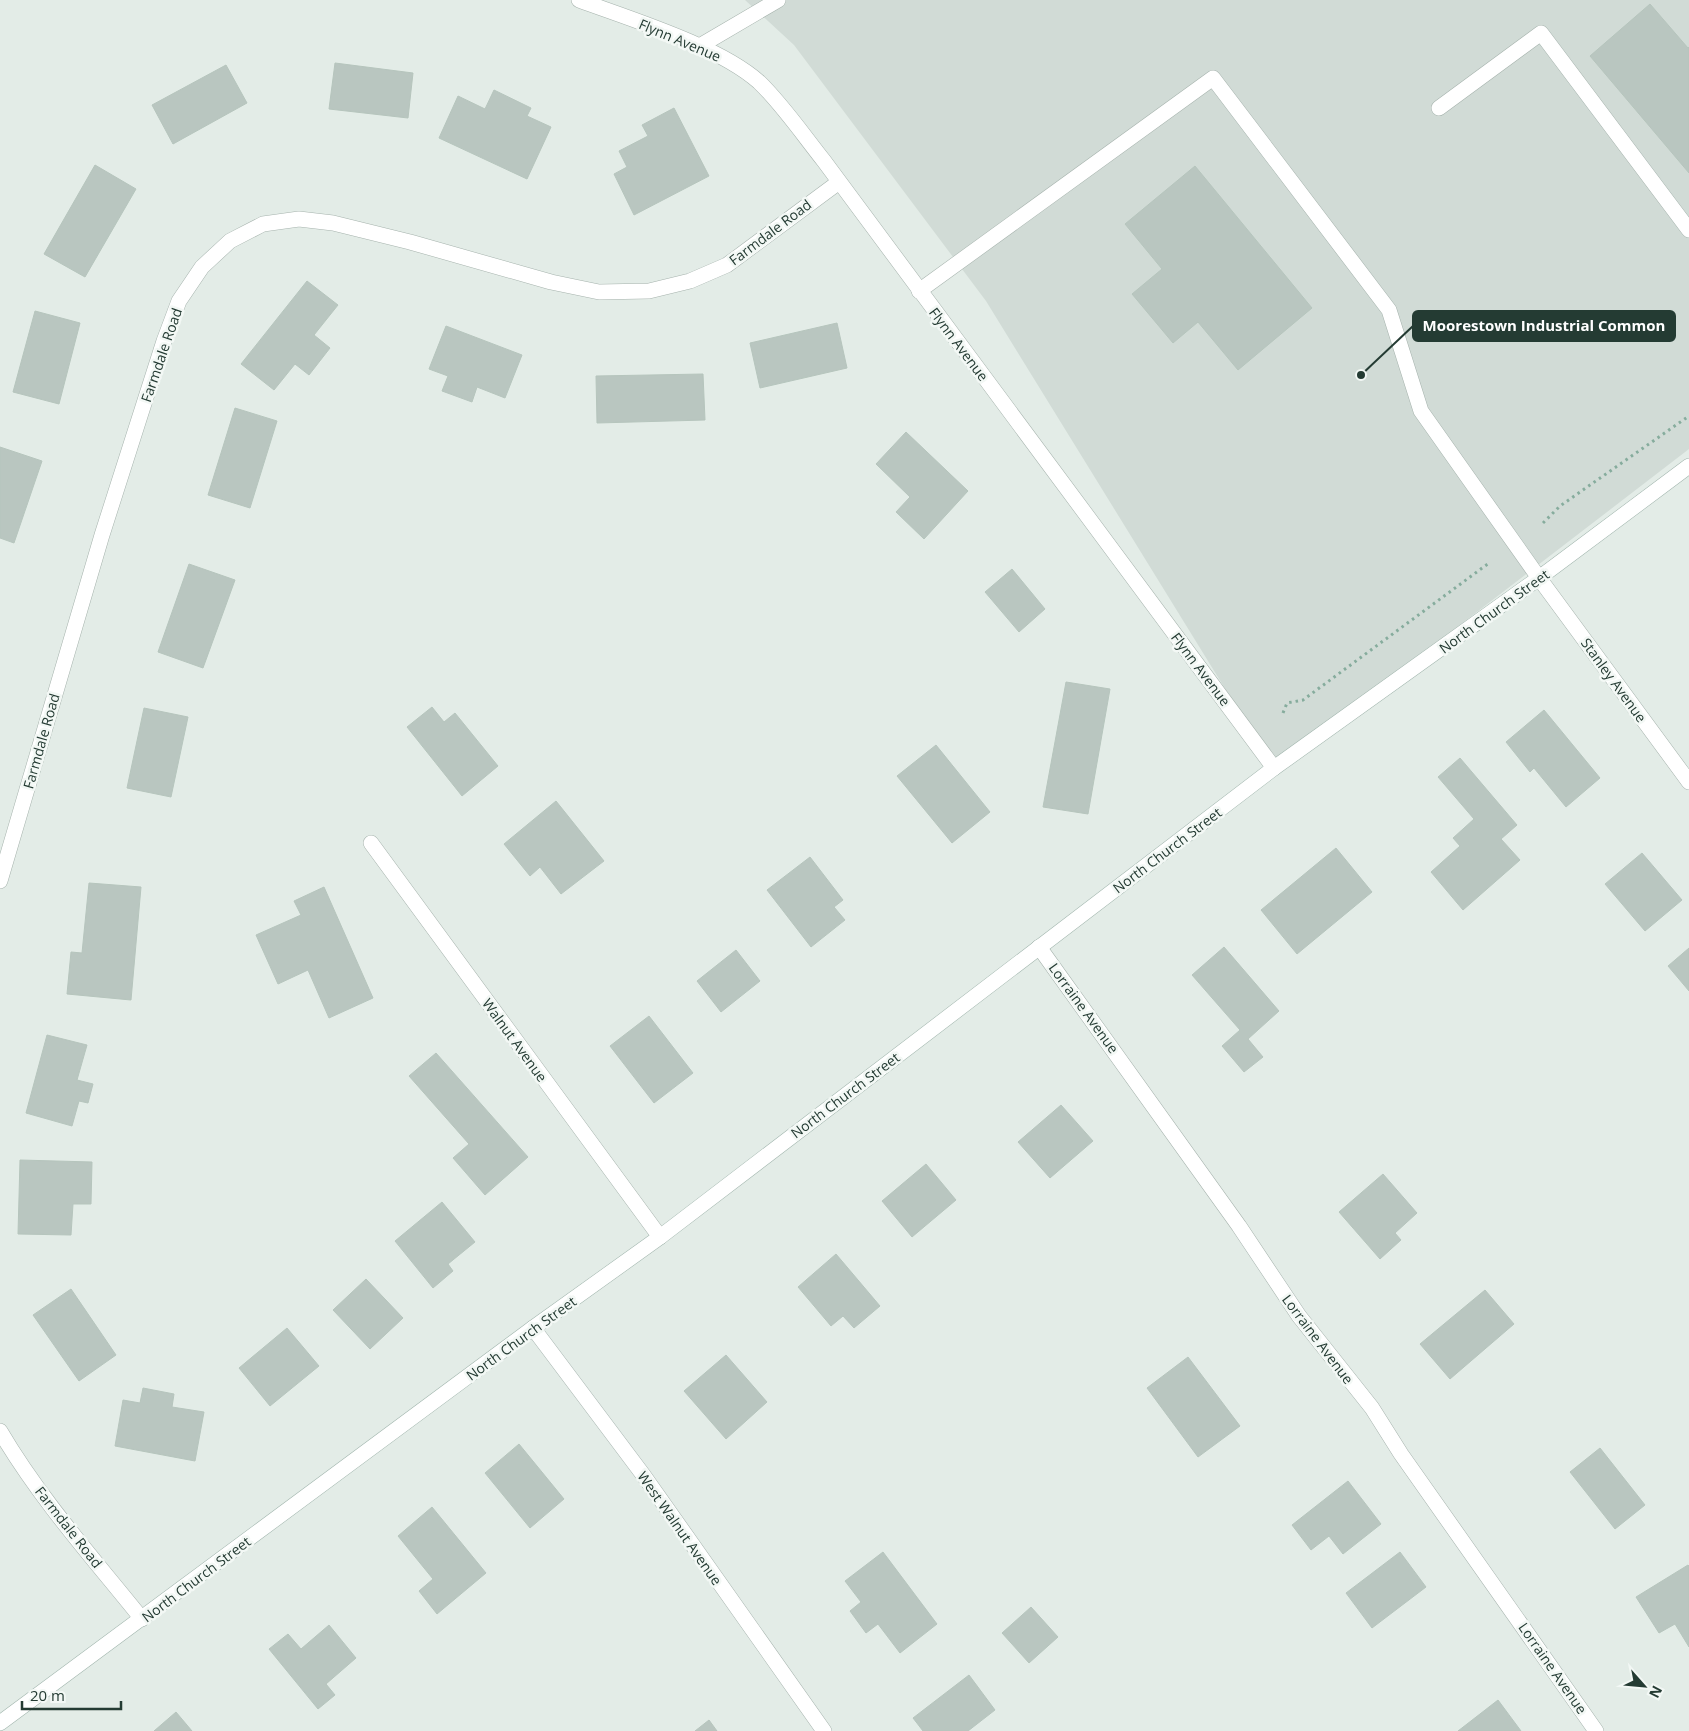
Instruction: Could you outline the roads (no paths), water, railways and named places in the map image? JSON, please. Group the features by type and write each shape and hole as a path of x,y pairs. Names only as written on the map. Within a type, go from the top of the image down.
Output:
{"street":[{"name":"Flynn Avenue","path":"579,0 729,61 758,82 839,182 1274,768"},
{"path":"698,47 778,0"},
{"path":"1439,108 1541,33 1689,230"},
{"name":"Stanley Avenue","path":"919,291 1213,78 1389,310 1421,411 1539,578 1689,782"},
{"name":"Farmdale Road","path":"0,881 99,544 164,341 179,301 202,267 230,241 263,224 299,220 333,223 419,244 551,282 599,292 649,291 690,281 727,264 839,182"},
{"name":"North Church Street","path":"0,1723 533,1328 660,1237 1274,768 1539,578 1689,466"},
{"name":"Walnut Avenue","path":"371,842 660,1237"},
{"name":"Lorraine Avenue","path":"1039,947 1229,1211 1299,1316 1372,1408 1401,1454 1596,1731"},
{"name":"West Walnut Avenue","path":"533,1328 644,1476 824,1731"},
{"name":"Farmdale Road","path":"0,1431 22,1467 46,1500 142,1619"}],"place":[{"name":"Moorestown Industrial Common","path":"1361,375"}]}
